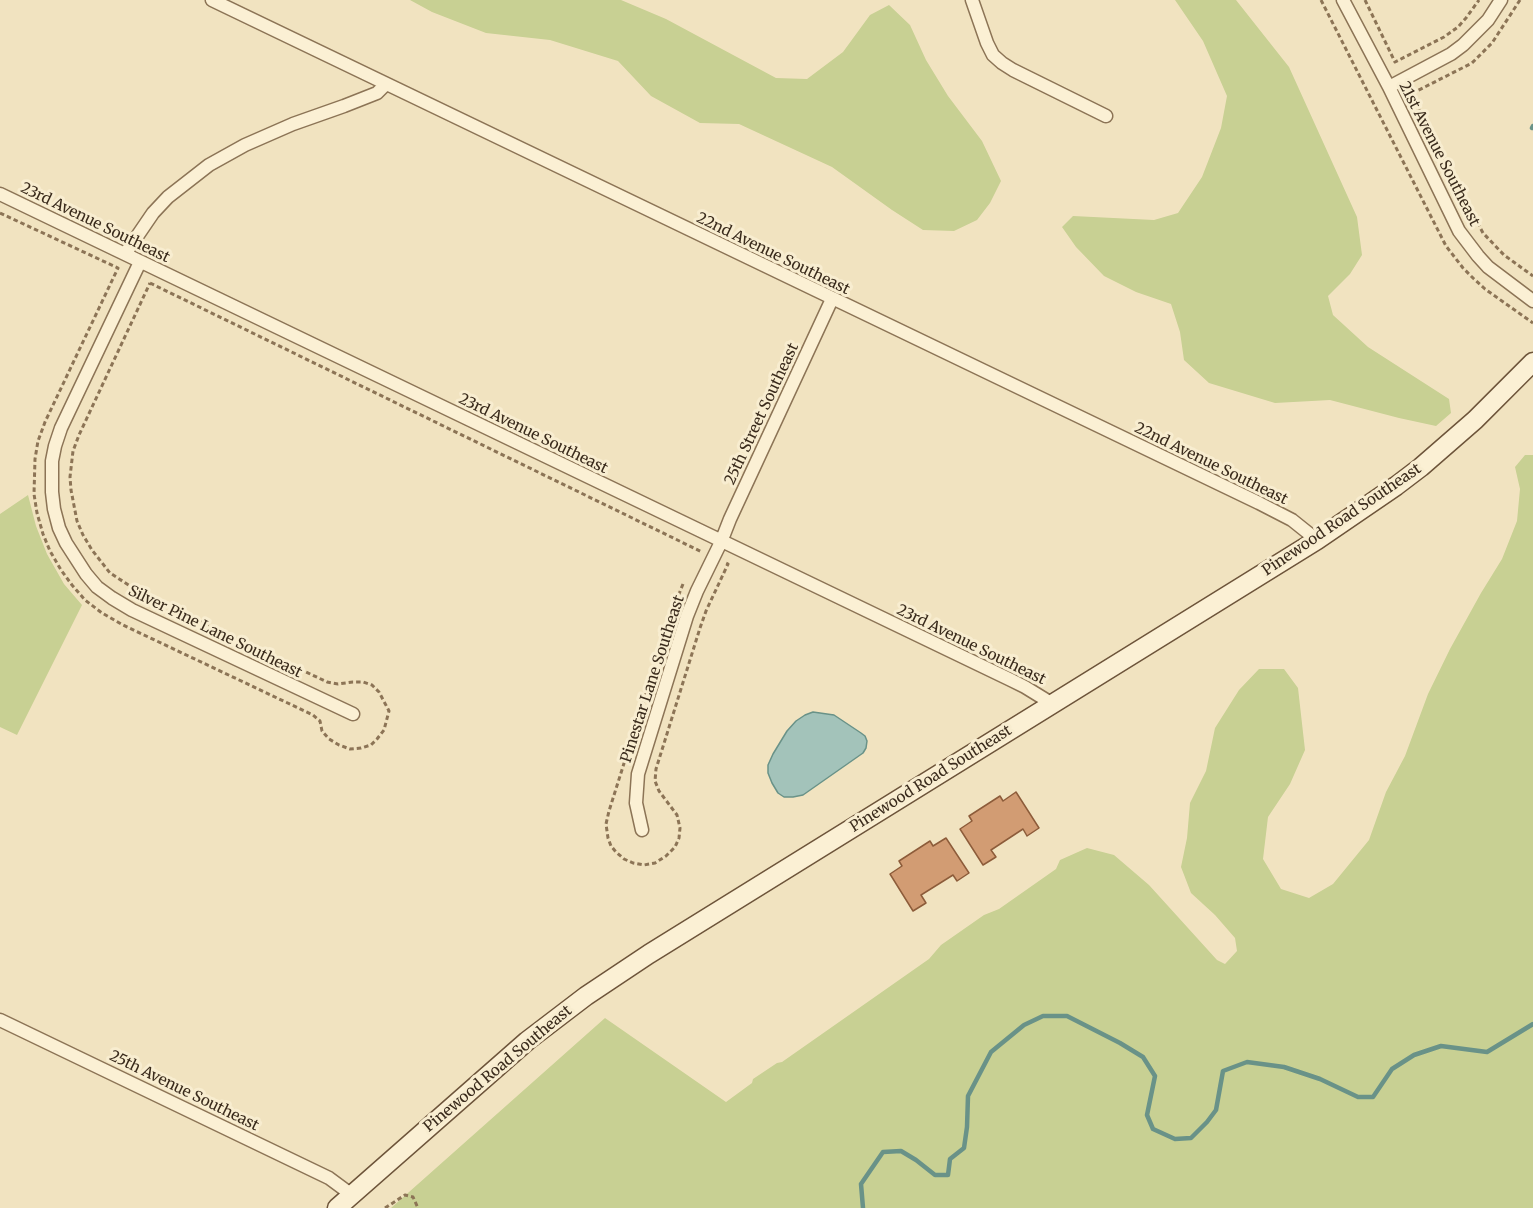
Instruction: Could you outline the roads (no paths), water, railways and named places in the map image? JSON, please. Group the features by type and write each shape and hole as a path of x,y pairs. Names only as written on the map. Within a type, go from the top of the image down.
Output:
{"street":[{"name":"22nd Avenue Southeast","path":"212,0 1259,503 1292,520 1317,540"},
{"path":"972,0 987,43 993,55 1002,63 1106,116"},
{"name":"21st Avenue Southeast","path":"1343,0 1460,231 1488,267 1533,301"},
{"path":"1389,87 1451,54 1463,45 1488,20 1501,0"},
{"path":"125,254 153,213 168,197 209,165 245,145 293,124 377,93 386,84"},
{"name":"23rd Avenue Southeast","path":"0,194 1025,687 1052,703"},
{"name":"Silver Pine Lane Southeast","path":"140,262 61,428 55,446 52,461 52,492 59,528 66,543 97,587 132,610 353,714"},
{"name":"25th Street Southeast","path":"721,542 832,299"},
{"name":"Pinewood Road Southeast","path":"337,1208 519,1048 586,996 639,960 1317,540 1421,467 1475,420 1533,362"},
{"name":"Pinestar Lane Southeast","path":"642,830 636,803 638,774 687,616 721,542"},
{"name":"25th Avenue Southeast","path":"0,1020 329,1178 352,1195"}],"water":[{"path":"813,712 834,715 861,733 867,741 866,748 863,753 803,795 784,797 778,793 772,783 768,765 787,731 796,721"}],"waterway":[{"path":"863,1208 861,1184 883,1152 901,1151 935,1175 948,1175 950,1159 964,1148 968,1096 991,1052 1024,1025 1043,1016 1067,1016 1143,1057 1155,1076 1147,1115 1153,1129 1175,1139 1191,1138 1207,1122 1216,1110 1223,1071 1247,1062 1284,1067 1320,1079 1358,1097 1373,1097 1392,1069 1414,1055 1441,1046 1487,1052 1533,1024"}]}
